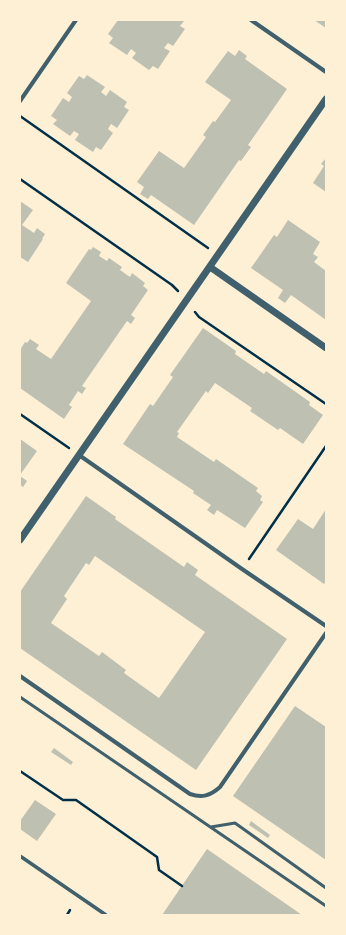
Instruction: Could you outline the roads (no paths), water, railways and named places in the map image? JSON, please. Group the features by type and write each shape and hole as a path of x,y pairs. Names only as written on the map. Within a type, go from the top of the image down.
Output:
{"street":[{"path":"20,101 76,20"},
{"path":"251,20 326,72"},
{"path":"20,540 326,99"},
{"path":"210,267 326,348"},
{"path":"79,455 326,626"},
{"path":"20,676 190,794 206,796 214,793 220,787 326,633"},
{"path":"20,856 106,915"}],"lane":[{"path":"20,697 326,906"},
{"path":"211,827 234,823 326,888"}]}
